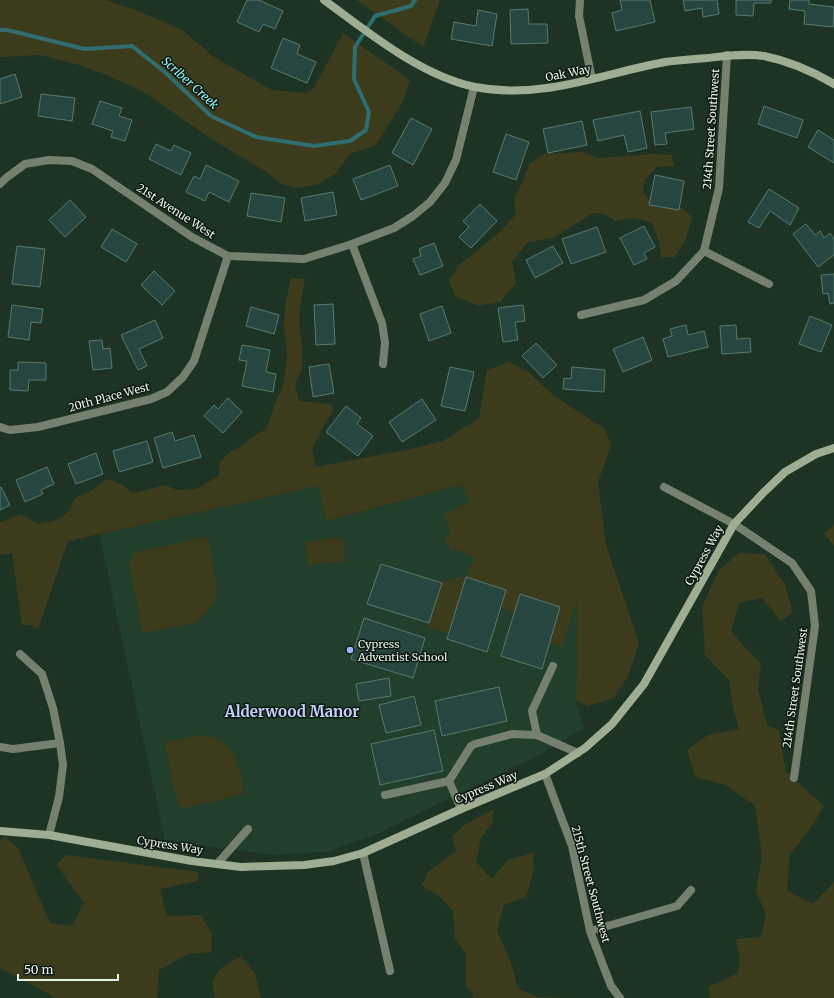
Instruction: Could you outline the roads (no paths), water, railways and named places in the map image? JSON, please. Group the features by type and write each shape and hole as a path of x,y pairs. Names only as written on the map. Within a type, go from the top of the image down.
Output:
{"street":[{"name":"Oak Way","path":"324,0 406,58 423,68 457,82 474,87 523,91 552,88 665,62 727,56 763,56 787,62 812,71 834,84"},
{"path":"580,0 579,16 592,79"},
{"name":"214th Street Southwest","path":"581,316 644,300 676,281 704,251 719,188 727,56"},
{"name":"21st Avenue West","path":"0,184 25,164 49,160 72,161 92,169 192,236 228,256 304,259 352,244 394,228 413,216 430,202 445,183 456,160 474,87"},
{"path":"352,244 382,323 385,343 384,364"},
{"path":"704,251 769,284"},
{"name":"20th Place West","path":"0,427 10,430 38,427 151,399 167,392 183,377 194,360 228,256"},
{"name":"Cypress Way","path":"0,830 50,835 192,861 241,867 304,865 334,861 363,853 461,809 545,774 585,748 612,724 644,684 734,524 764,492 786,472 816,454 834,448"},
{"name":"214th Street Southwest","path":"664,487 734,524 792,563 811,591 815,626 794,778"},
{"path":"20,654 42,674 53,708 60,743 63,765 59,797 50,835"},
{"path":"537,735 532,711 552,666"},
{"path":"385,795 449,781 467,750 475,744 512,734 537,735 578,753"},
{"path":"0,747 13,749 60,743"},
{"name":"215th Street Southwest","path":"545,774 572,846 590,931 611,986 620,998"},
{"path":"449,781 461,809"},
{"path":"218,863 248,829"},
{"path":"363,853 390,971"},
{"path":"590,931 677,906 691,890"}],"waterway":[{"name":"Scriber Creek","path":"0,30 7,30 85,49 132,46 166,73 211,116 256,137 314,146 350,141 366,130 369,112 354,79 355,47 375,16 411,6 415,0"}],"place":[{"name":"Cypress Adventist School","path":"350,650"}],"district":[{"name":"Alderwood Manor","path":"292,712"}]}
